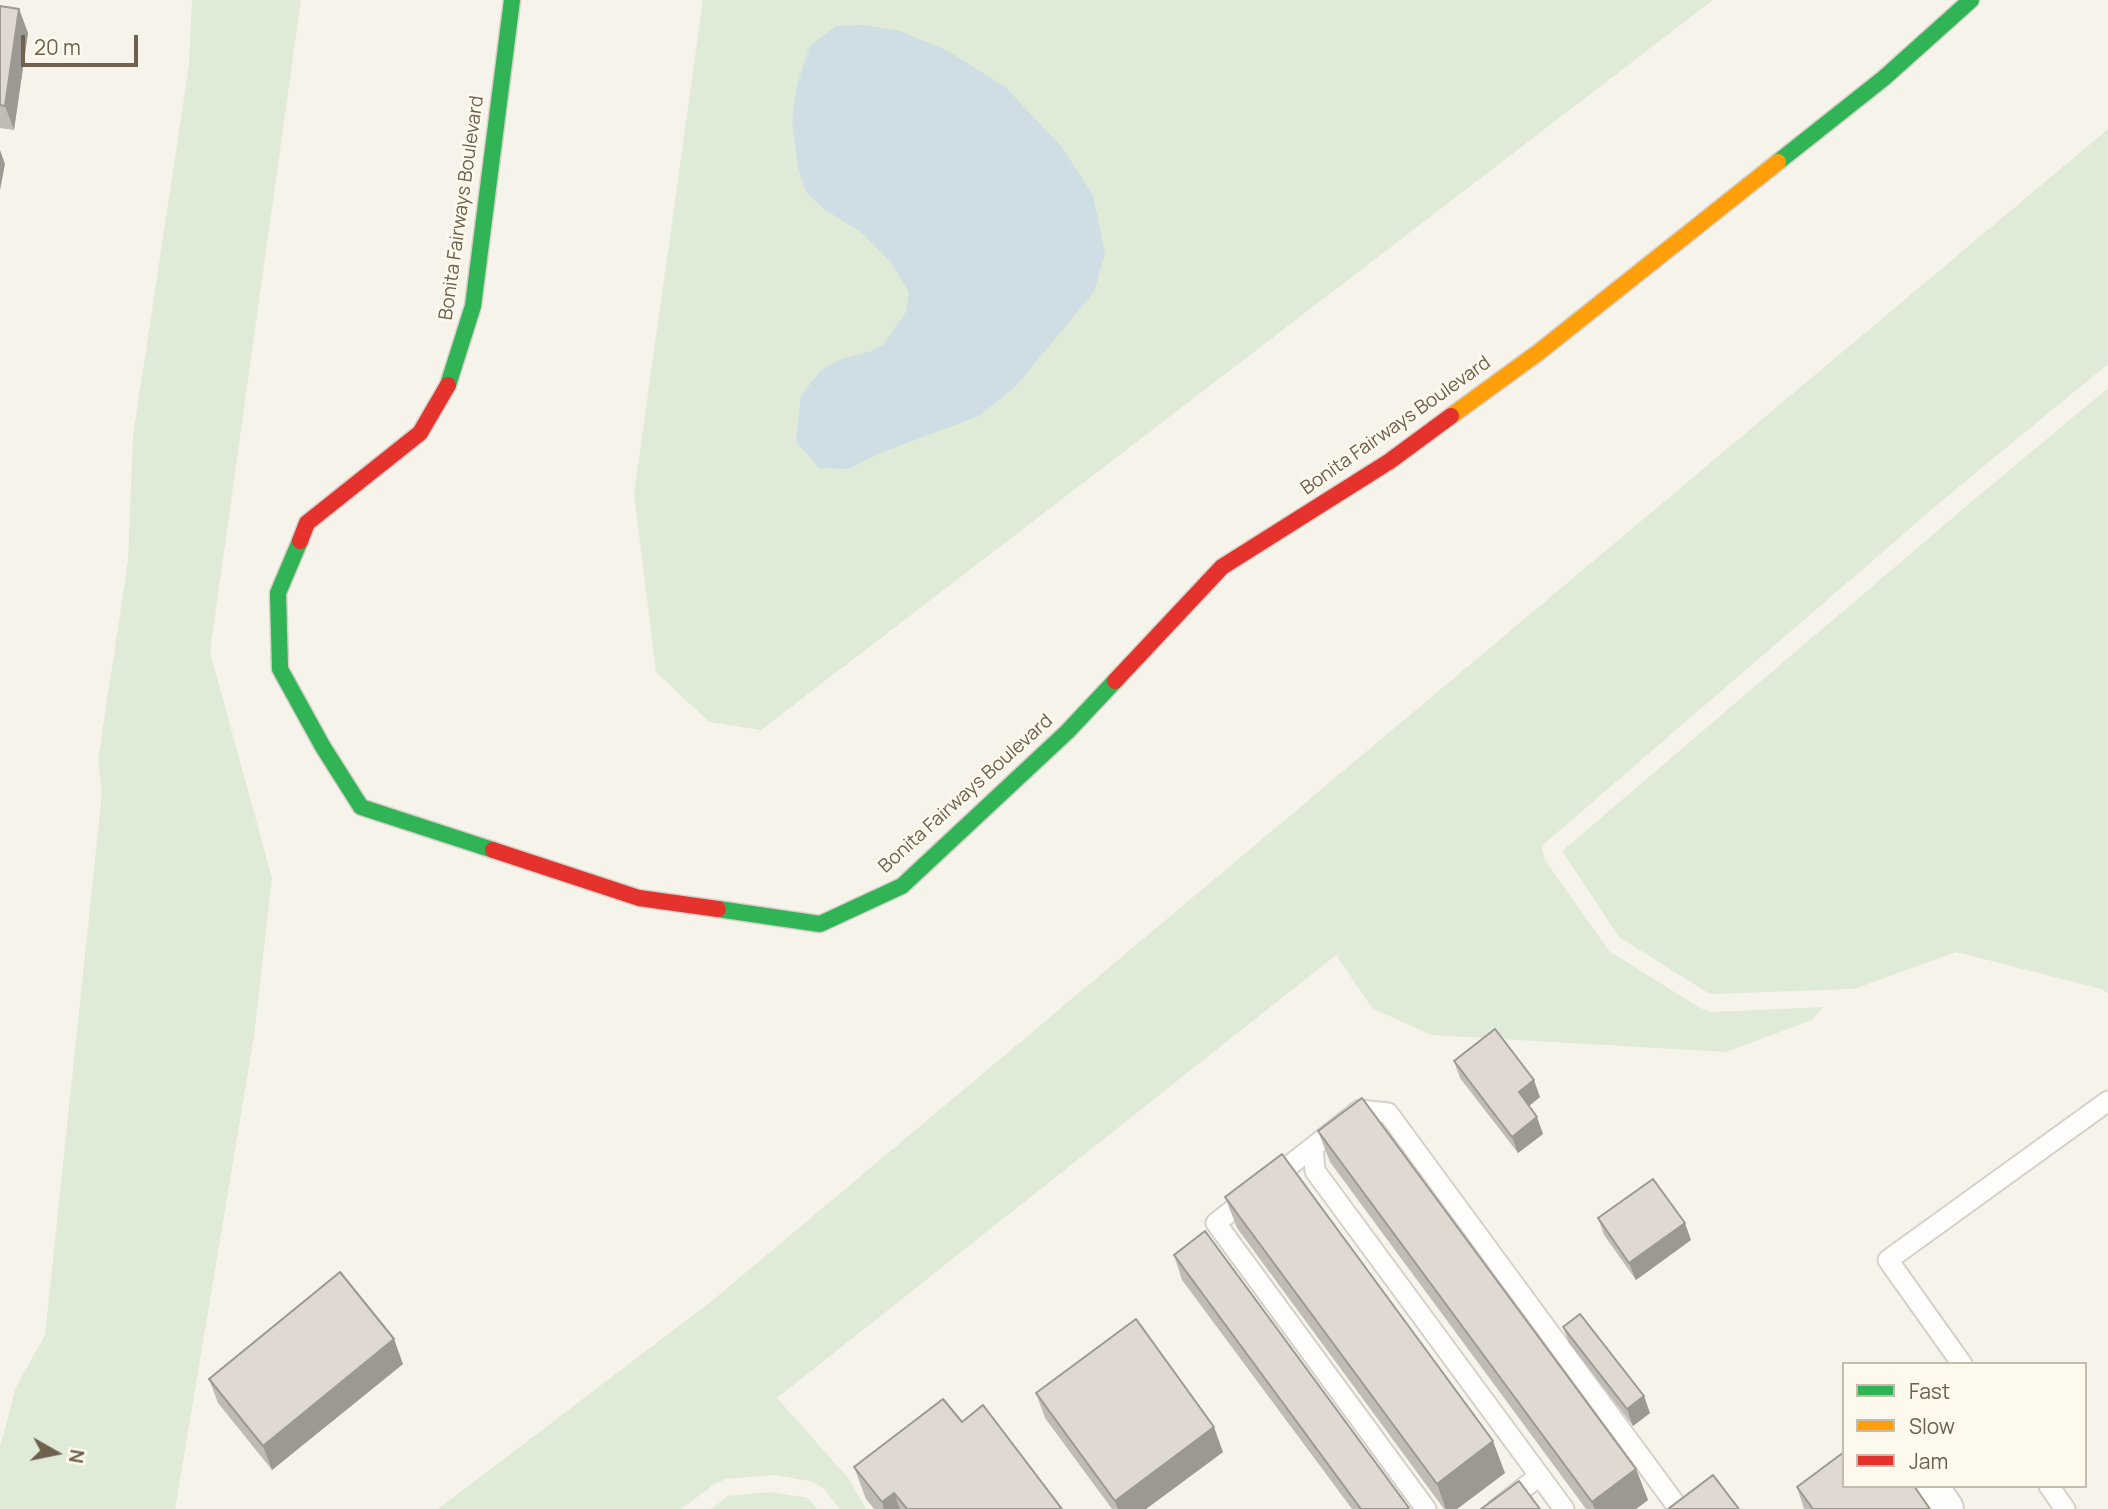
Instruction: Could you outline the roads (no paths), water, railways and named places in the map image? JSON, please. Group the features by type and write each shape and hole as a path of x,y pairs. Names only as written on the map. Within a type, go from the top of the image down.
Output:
{"street":[{"name":"Bonita Fairways Boulevard","path":"512,0 473,306 451,381 420,433 307,523 278,593 279,668 323,747 361,807 639,898 820,924 902,886 1067,732 1222,567 1390,461 1539,352 1884,78 1971,0"},
{"path":"1929,1488 1944,1509"}],"lane":[{"path":"1961,1362 1888,1260 2108,1101"},
{"path":"1426,1509 1216,1223 1360,1110 1388,1113 1679,1509"},
{"path":"1313,1147 1315,1171 1563,1509"},
{"path":"1497,1509 1539,1476"},
{"path":"2050,1488 2065,1509"}]}
